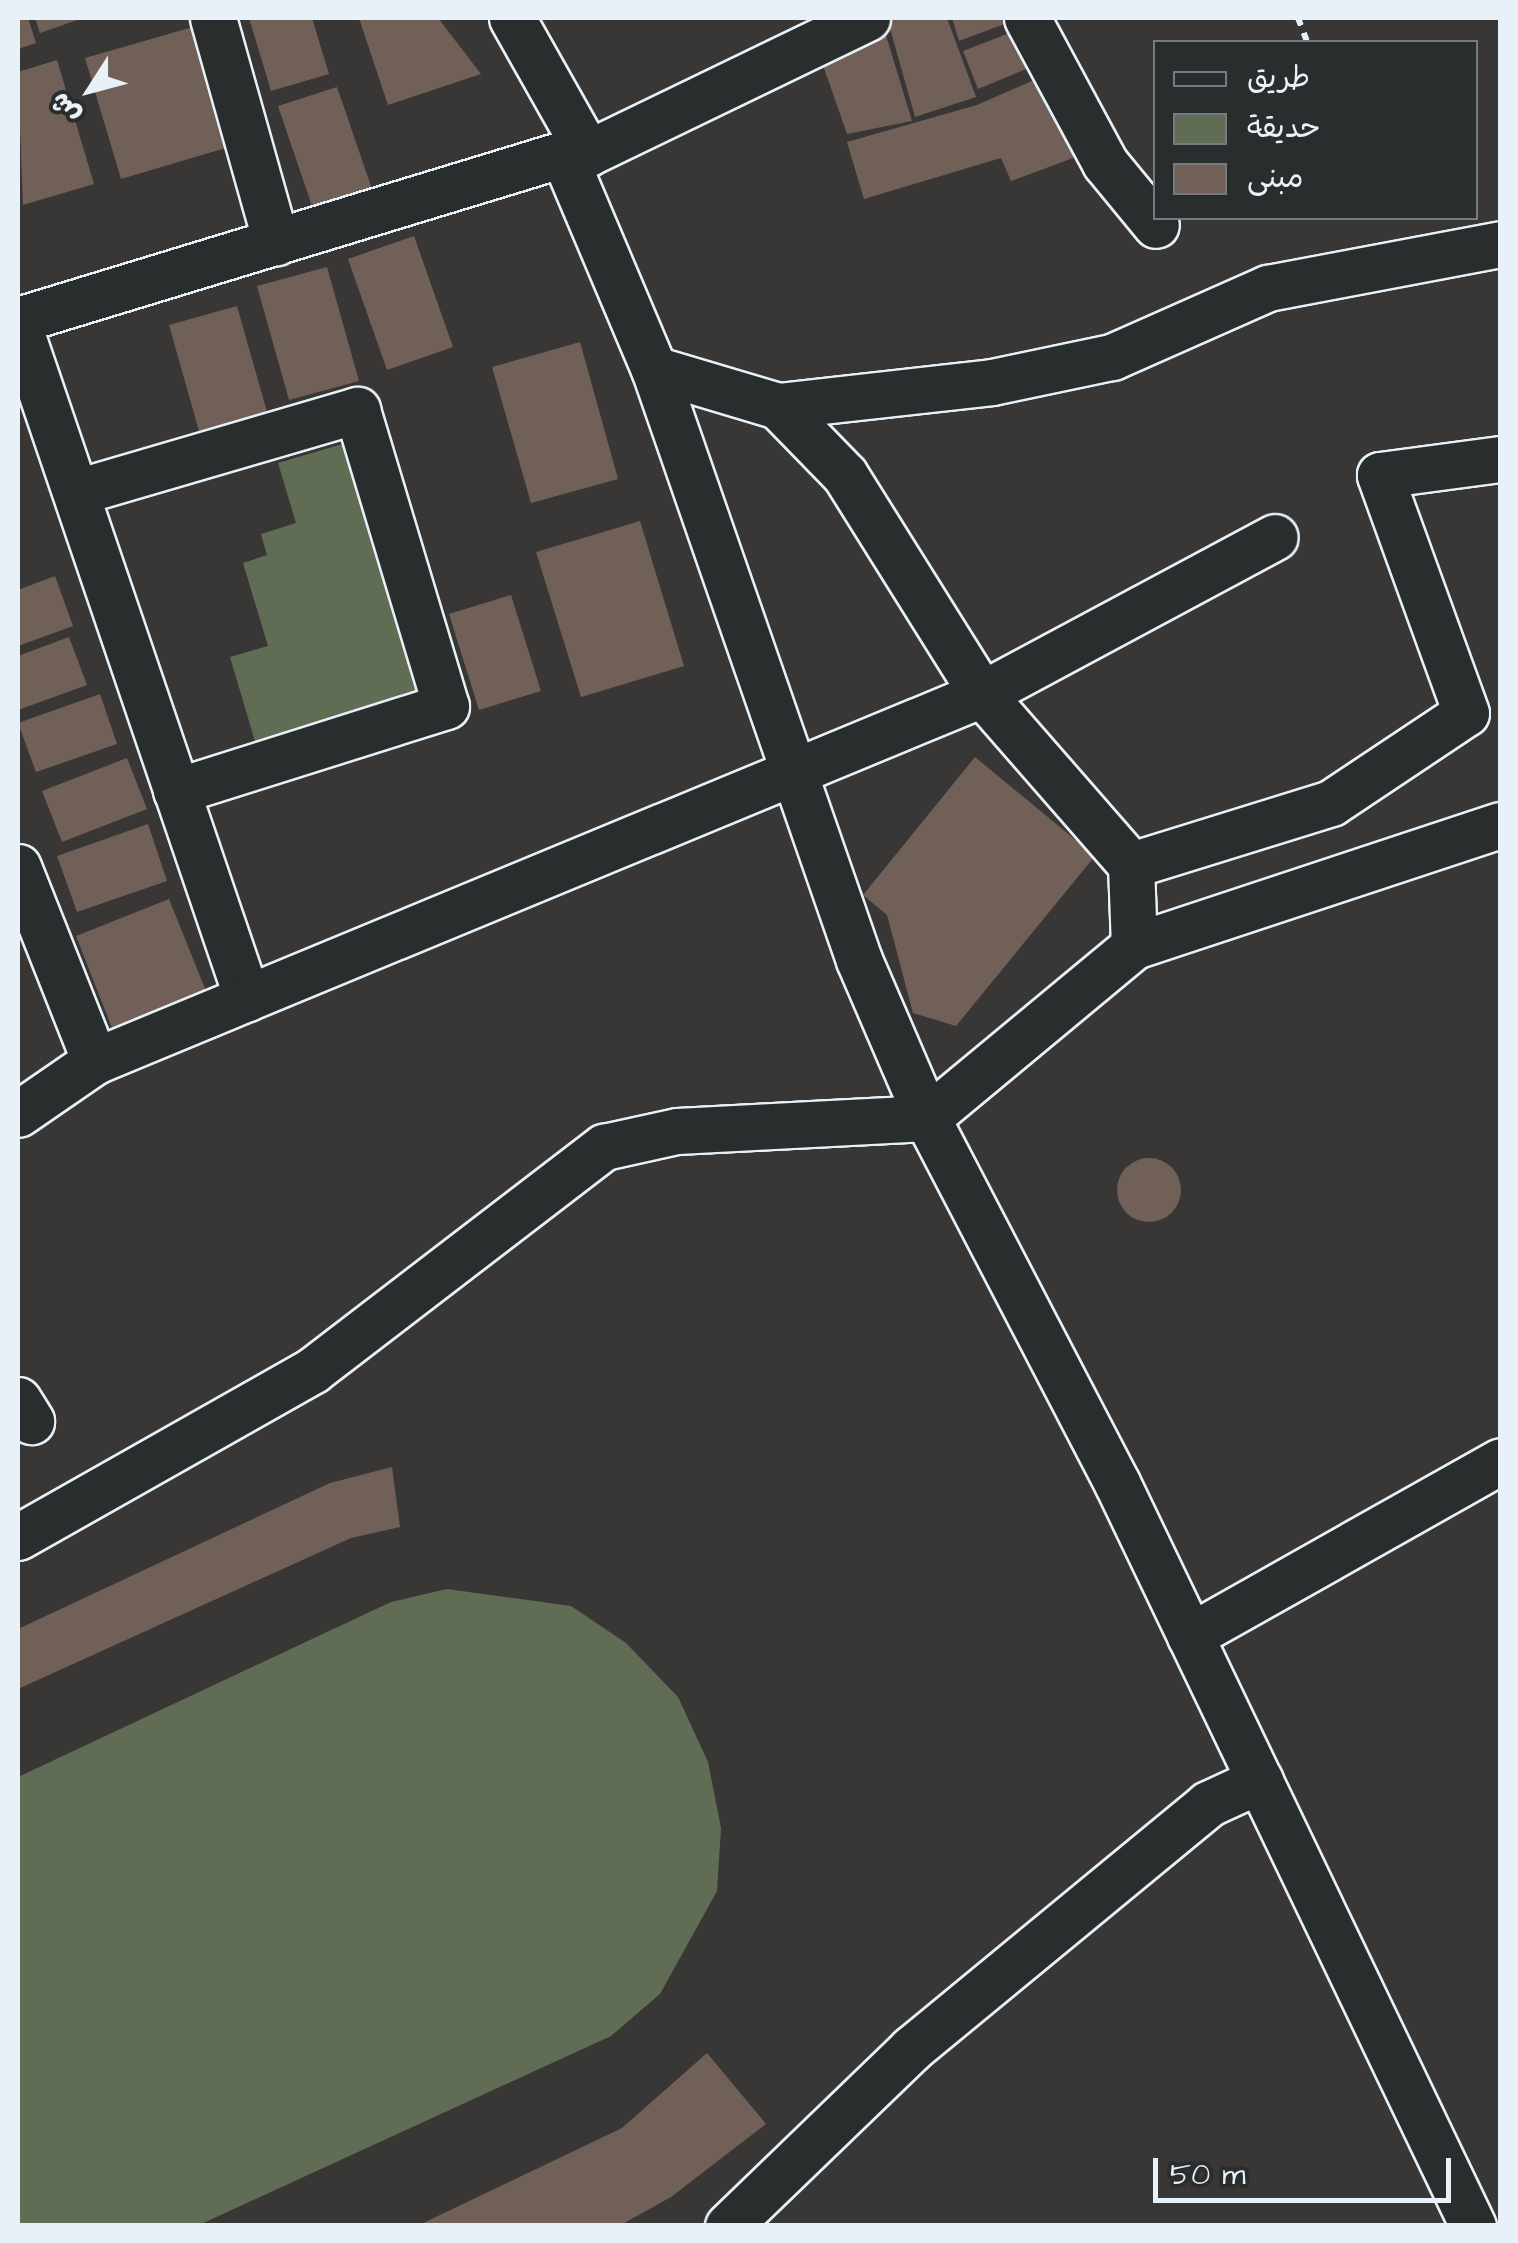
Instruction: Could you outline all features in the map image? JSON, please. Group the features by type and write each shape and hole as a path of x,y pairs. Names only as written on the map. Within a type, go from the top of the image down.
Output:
{"street":[{"path":"213,18 276,242"},
{"path":"512,18 576,154 859,960 928,1118 1190,1636 1474,2226"},
{"path":"247,998 80,491 18,322 576,154 803,29 867,18"},
{"path":"1028,18 1105,163 1156,225"},
{"path":"654,369 778,406 992,382 1112,357 1268,288 1495,258"},
{"path":"778,406 845,475 982,694 1131,865 1134,946"},
{"path":"80,491 357,410 446,706 176,791"},
{"path":"1131,865 1331,803 1466,714 1380,475 1500,459"},
{"path":"18,1114 95,1061 796,776 982,694 1275,537"},
{"path":"18,1538 313,1370 604,1147 677,1131 928,1118 1134,946 1499,831"},
{"path":"18,867 95,1061"},
{"path":"1190,1636 1496,1475"},
{"path":"728,2226 911,2049 1208,1804 1260,1780"}],"green space":[{"path":"346,443 422,700 257,748 230,657 268,646 243,563 267,555 261,534 296,523 278,463"},
{"path":"447,1589 571,1606 626,1643 678,1697 708,1762 721,1828 717,1891 660,1994 611,2036 199,2225 18,2225 18,1777 391,1602"}],"building":[{"path":"18,18 28,18 36,43 18,49"},
{"path":"35,18 83,18 40,33"},
{"path":"249,18 312,18 329,74 271,91"},
{"path":"359,18 438,18 481,74 388,105"},
{"path":"887,18 947,18 976,97 915,117"},
{"path":"952,18 1021,18 959,41"},
{"path":"882,22 912,121 847,134 816,45"},
{"path":"1028,26 1043,62 978,89 963,51"},
{"path":"193,27 229,147 121,179 85,58"},
{"path":"57,60 94,184 23,205 18,72"},
{"path":"1050,73 1089,152 1011,181 1001,158 864,199 847,142 977,105"},
{"path":"337,87 373,192 314,212 278,106"},
{"path":"414,236 453,347 387,370 348,259"},
{"path":"327,267 359,381 289,400 257,286"},
{"path":"237,306 267,412 199,431 169,325"},
{"path":"580,342 618,479 531,503 492,367"},
{"path":"640,521 684,666 581,697 536,552"},
{"path":"55,576 73,626 18,646 18,590"},
{"path":"511,595 541,691 479,710 449,614"},
{"path":"69,637 87,685 18,710 18,656"},
{"path":"100,694 117,744 36,772 18,723"},
{"path":"975,757 1095,856 956,1026 913,1013 887,915 863,895"},
{"path":"127,758 147,809 62,842 42,791"},
{"path":"148,824 167,881 77,912 57,856"},
{"path":"169,899 206,991 112,1028 76,936"},
{"path":"1149,1158 1171,1168 1181,1190 1171,1212 1149,1222 1127,1212 1117,1190 1127,1168"},
{"path":"392,1467 400,1527 351,1538 18,1689 18,1629 330,1483"},
{"path":"707,2053 766,2124 671,2197 619,2226 417,2226 622,2128"}]}
